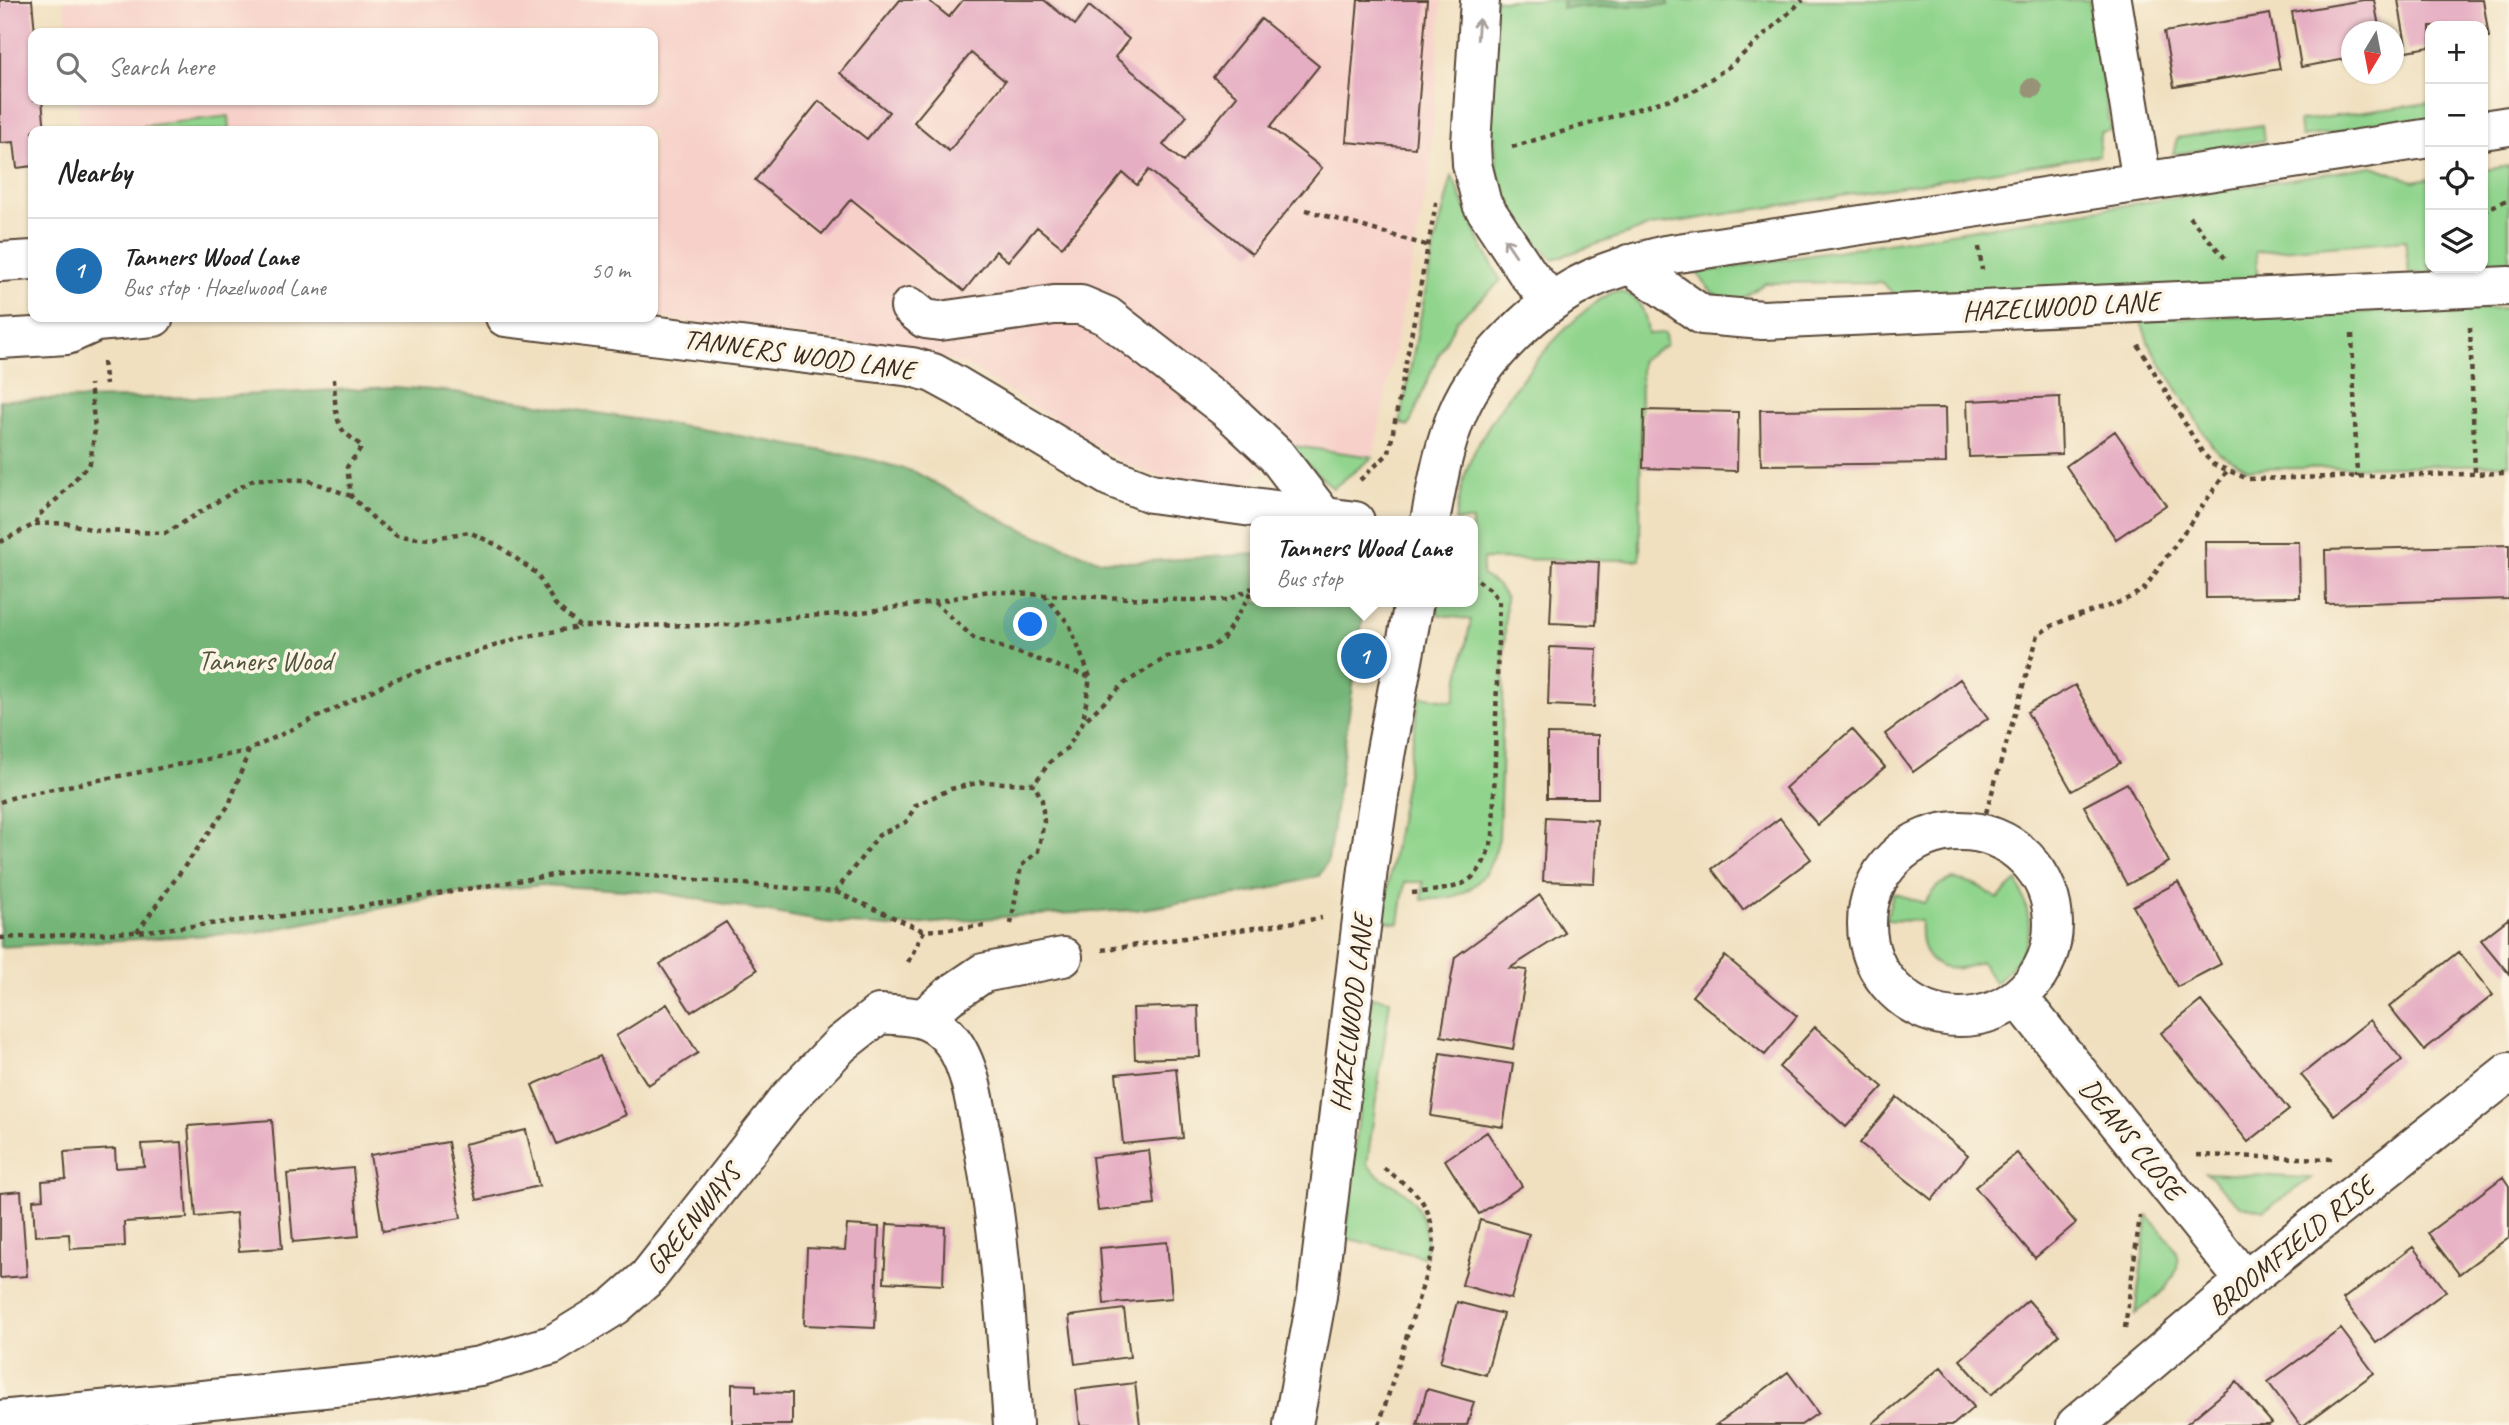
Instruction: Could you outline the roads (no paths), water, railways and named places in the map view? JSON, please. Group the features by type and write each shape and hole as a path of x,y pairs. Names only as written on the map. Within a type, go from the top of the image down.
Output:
{"street":[{"path":"1480,0 1472,164 1482,204 1528,274 1551,301"},
{"path":"2112,0 2142,182"},
{"path":"2488,129 2509,125"},
{"path":"1431,516 1445,447 1458,411 1478,376 1516,331 1551,301 1592,278 1629,264 1730,245 2425,139"},
{"path":"0,262 28,261"},
{"name":"HAZELWOOD LANE","path":"1629,264 1702,315 1763,320 2509,286"},
{"path":"910,307 925,319 940,321 1082,304 1107,316 1228,410 1337,516"},
{"path":"0,339 67,335 96,322"},
{"name":"TANNERS WOOD LANE","path":"546,322 912,367 933,373 957,386 1110,477 1151,493 1324,516"},
{"name":"HAZELWOOD LANE","path":"1293,1425 1317,1296 1368,869 1385,756 1413,607"},
{"path":"1961,830 1991,835 2030,862 2048,889 2054,915 2052,942 2040,973 2018,997 1995,1011 1963,1017 1937,1013 1906,1000 1887,981 1874,958 1867,933 1870,899 1881,873 1900,852 1934,834 1961,830"},
{"path":"1013,1425 1002,1284 988,1164 974,1096 959,1054 947,1035 924,1018 949,996 983,974 1078,954"},
{"name":"DEANS CLOSE","path":"2018,997 2245,1281"},
{"name":"GREENWAYS","path":"0,1420 374,1383 480,1366 552,1345 615,1306 648,1277 788,1099 841,1044 879,1014 924,1018"},
{"name":"BROOMFIELD RISE","path":"2076,1425 2245,1281 2509,1072"}],"place":[{"name":"Tanners Wood Lane","path":"1364,656"}],"park label":[{"name":"Tanners Wood","path":"265,660"}]}
